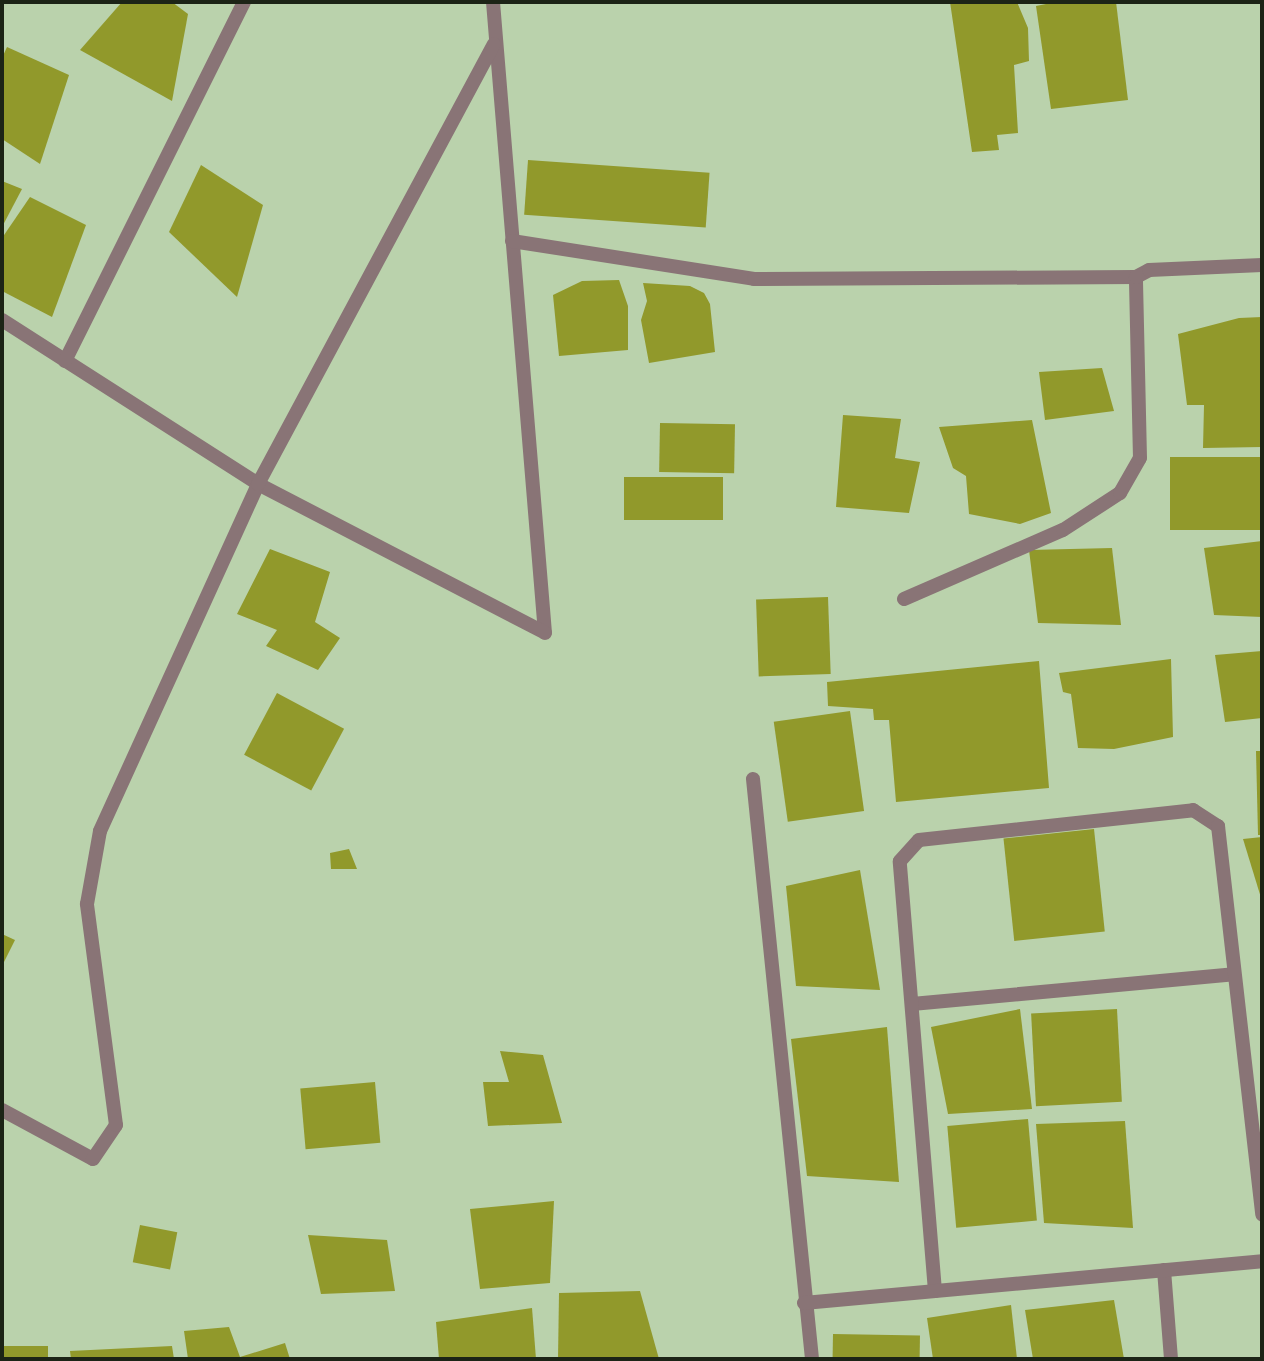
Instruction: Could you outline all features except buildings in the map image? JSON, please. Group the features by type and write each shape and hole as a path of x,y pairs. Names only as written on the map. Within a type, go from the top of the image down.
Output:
{"street":[{"path":"65,361 244,2"},
{"path":"2,320 258,484 545,634 493,2"},
{"path":"2,1110 93,1159 116,1125 88,904 100,831 258,484 495,44"},
{"path":"512,241 754,279 1136,277 1149,270 1262,265"},
{"path":"904,599 1063,530 1120,493 1140,458 1136,277"},
{"path":"753,779 804,1303 812,1359"},
{"path":"936,1291 900,861 907,848 919,840 1192,810 1218,826 1262,1215"},
{"path":"912,1004 1234,974"},
{"path":"804,1303 1262,1261"},
{"path":"1164,1270 1171,1359"}]}
